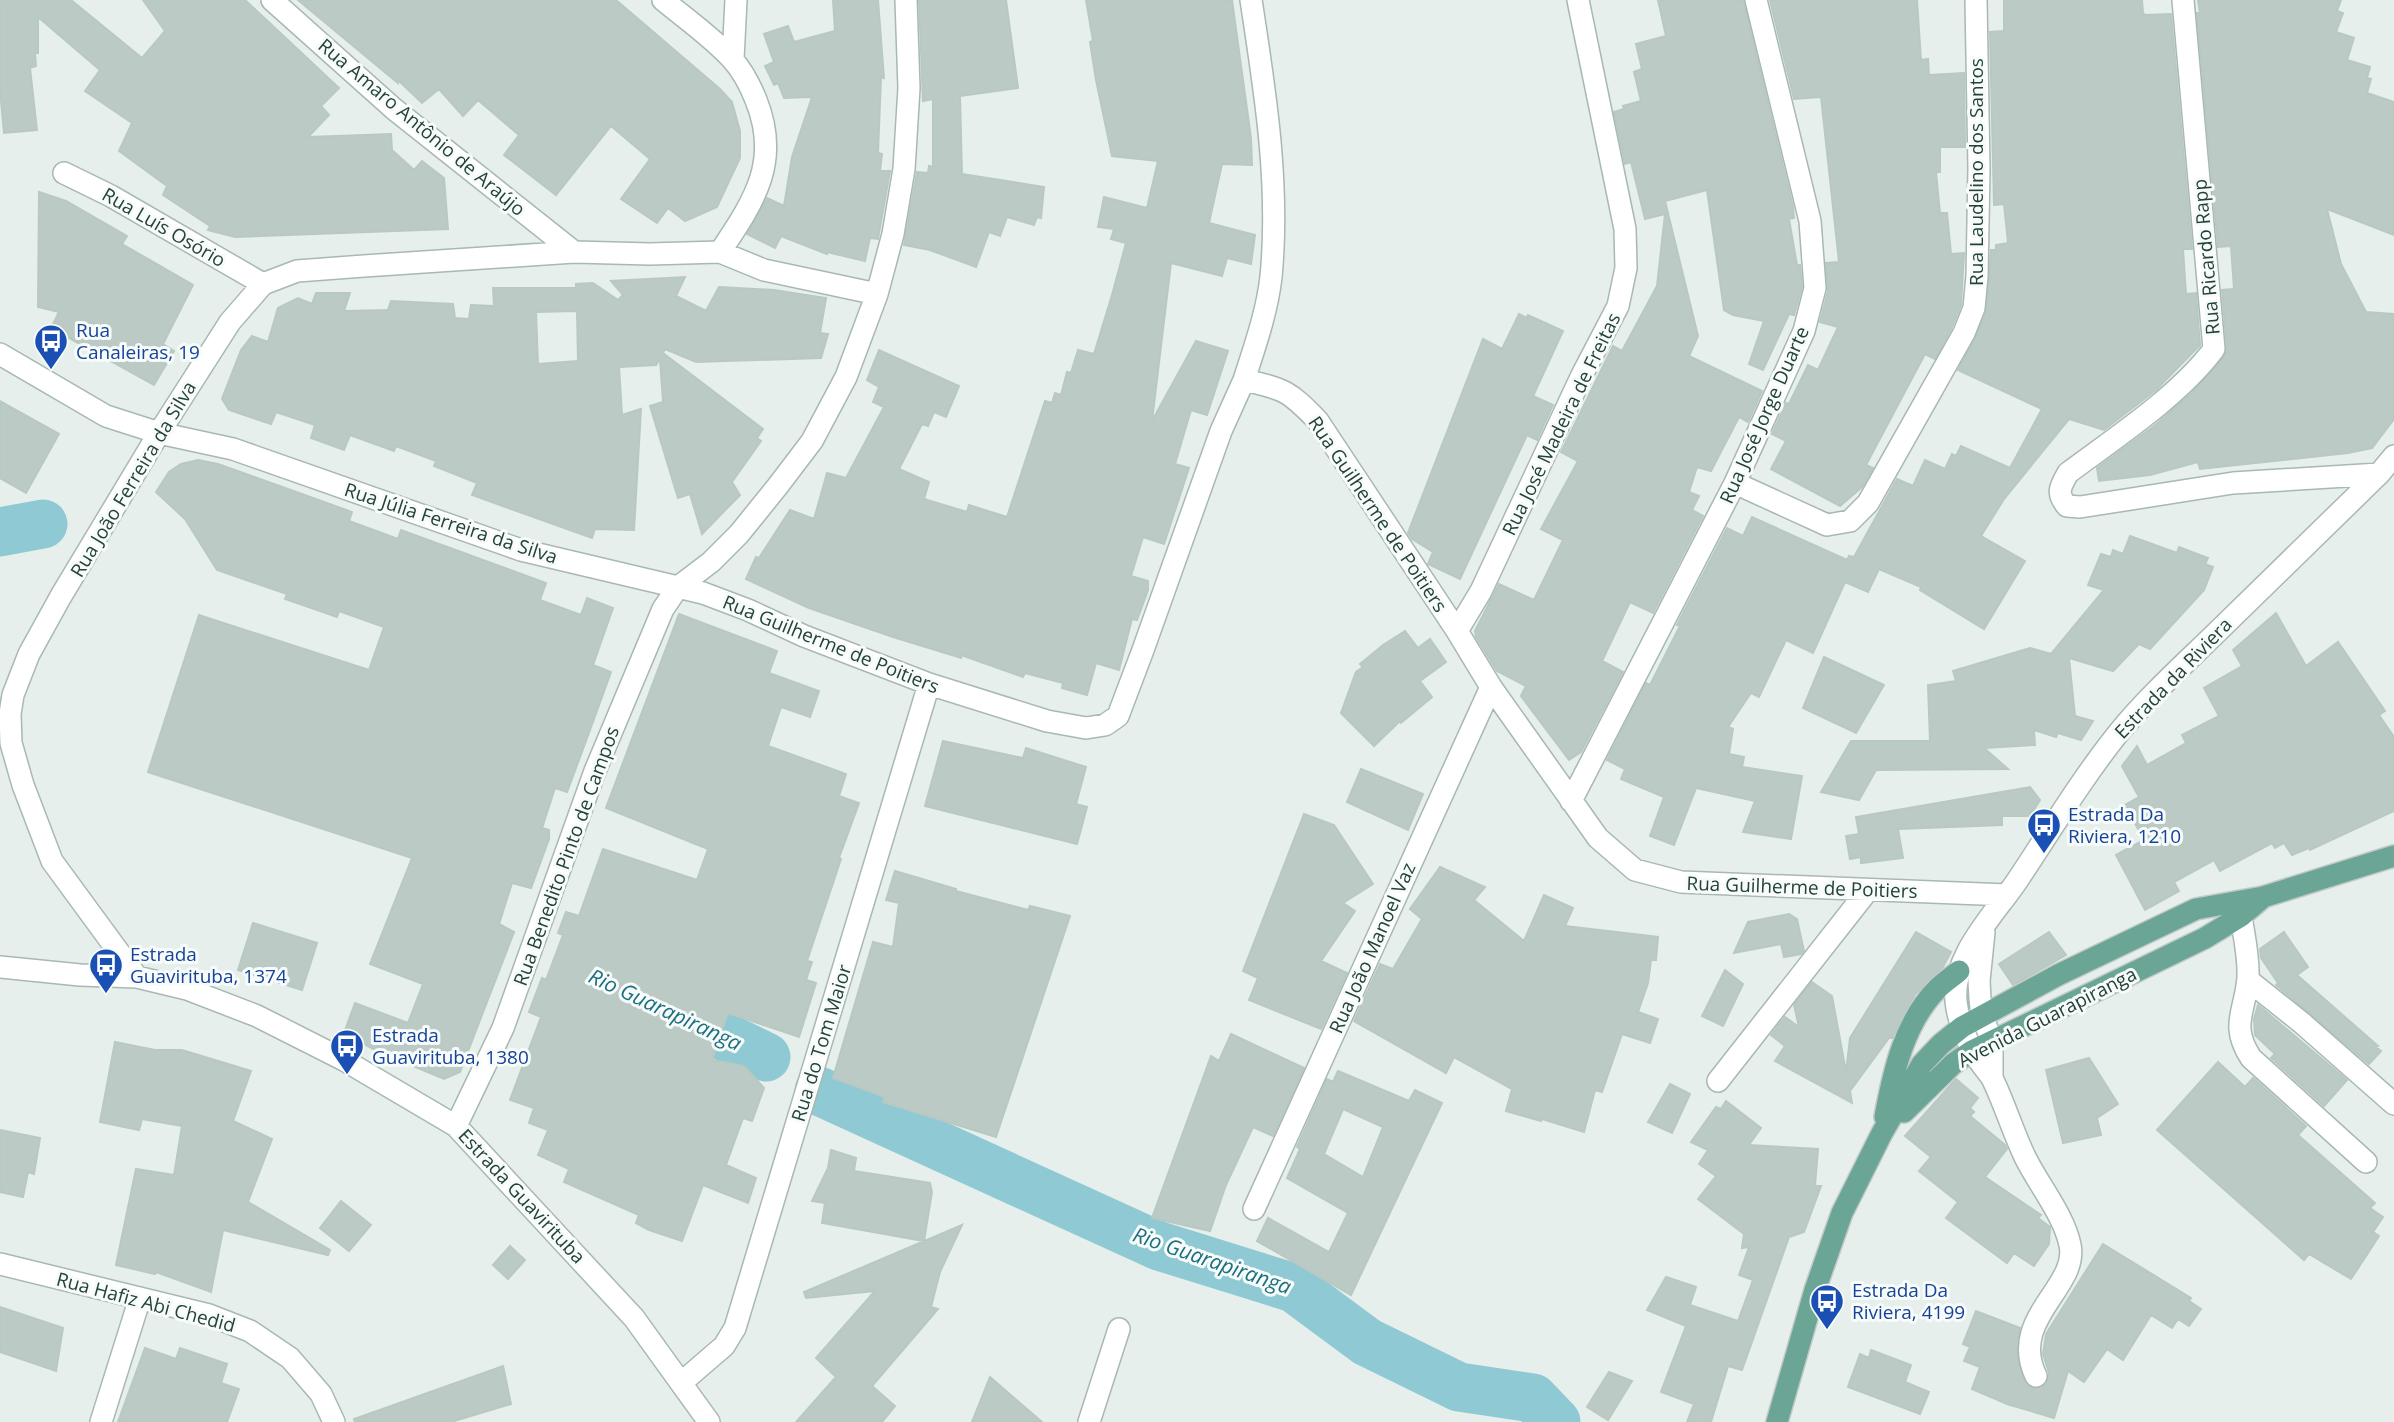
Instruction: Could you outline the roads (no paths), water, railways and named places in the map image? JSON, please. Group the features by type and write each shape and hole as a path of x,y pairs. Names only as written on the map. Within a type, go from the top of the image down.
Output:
{"main road":[{"name":"Avenida Guarapiranga","path":"1882,1133 1922,1064 1962,1027 1982,1016 2058,975 2196,909 2263,897 2394,856"},
{"name":"Avenida Guarapiranga","path":"1882,1133 1953,1064 1972,1051 2205,938 2263,897"},
{"path":"1777,1422 1815,1290 1843,1213 1882,1133 1894,1070 1906,1039 1937,989 1959,971"}],"street":[{"name":"Rua Amaro Antônio de Araújo","path":"272,0 394,108 573,252"},
{"path":"663,0 733,59 749,82 764,118 768,151 760,184 744,217 720,252"},
{"path":"733,59 736,0"},
{"path":"678,587 711,562 740,534 812,441 846,377 877,294 893,234 904,169 909,88 906,0"},
{"path":"1244,380 1262,325 1271,276 1273,207 1270,131 1251,0"},
{"name":"Rua José Madeira de Freitas","path":"1457,631 1480,592 1582,375 1618,306 1626,268 1625,229 1578,0"},
{"name":"Rua José Jorge Duarte","path":"1571,801 1735,483 1804,331 1815,288 1810,221 1756,0"},
{"name":"Rua Laudelino dos Santos","path":"1735,483 1827,525 1850,521 1868,503 1964,332 1974,308 1977,276 1979,169 1976,0"},
{"name":"Rua Ricardo Rapp","path":"2183,0 2214,349 2198,371 2068,473 2059,489 2060,498 2067,506 2080,507 2233,483 2379,474"},
{"name":"Rua Luís Osório","path":"64,173 111,196 263,284"},
{"name":"Rua João Ferreira da Silva","path":"137,977 52,861 23,785 5,713 29,654 159,433 230,322 263,284 298,271 573,252 720,252 764,271 877,294"},
{"name":"Rua Júlia Ferreira da Silva","path":"0,354 106,416 159,433 233,449 521,550 678,587"},
{"name":"Rua Guilherme de Poitiers","path":"678,587 703,593 748,610 804,636 929,684 1047,721 1086,728 1105,725 1118,716 1221,431 1244,380 1279,387 1296,398 1318,421 1457,631 1490,687 1598,838 1635,870 1681,883 2007,895"},
{"name":"Estrada da Riviera","path":"1992,1078 1972,1051 1962,1027 1956,1001 1959,971 1984,927 2072,795 2122,729 2394,456"},
{"name":"Rua Benedito Pinto de Campos","path":"456,1126 503,1028 595,771 642,654 663,609 678,587"},
{"name":"Rua do Tom Maior","path":"681,1382 724,1346 735,1328 929,684"},
{"name":"Rua João Manoel Vaz","path":"1254,1209 1490,687"},
{"path":"1718,1081 1868,890"},
{"path":"2241,915 2248,980 2240,1019 2239,1037 2244,1047 2251,1058 2366,1162"},
{"path":"1984,927 1979,981 1982,1016 1992,1041 1992,1078 2026,1159 2063,1224 2071,1247 2068,1269 2044,1307 2030,1339 2029,1362 2036,1376"},
{"name":"Estrada Guavirituba","path":"0,967 80,975 137,977 187,989 257,1016 355,1065 456,1126 634,1318 709,1422"},
{"path":"2248,980 2302,1023 2394,1104"},
{"name":"Rua Hafiz Abi Chedid","path":"0,1264 209,1315 250,1331 290,1358 321,1394 334,1422"},
{"path":"101,1422 140,1298"},
{"path":"1089,1422 1119,1329"}],"waterway":[{"name":"Rio Guarapiranga","path":"0,532 43,524"},
{"name":"Rio Guarapiranga","path":"661,1006 766,1057"},
{"name":"Rio Guarapiranga","path":"819,1091 1159,1246 1294,1288 1367,1342 1459,1387 1533,1398 1556,1422"}],"place":[{"name":"Rua Canaleiras, 19","path":"51,371"},
{"name":"Estrada Da Riviera, 1210","path":"2044,855"},
{"name":"Estrada Guavirituba, 1374","path":"106,995"},
{"name":"Estrada Guavirituba, 1380","path":"347,1076"},
{"name":"Estrada Da Riviera, 4199","path":"1827,1331"}]}
